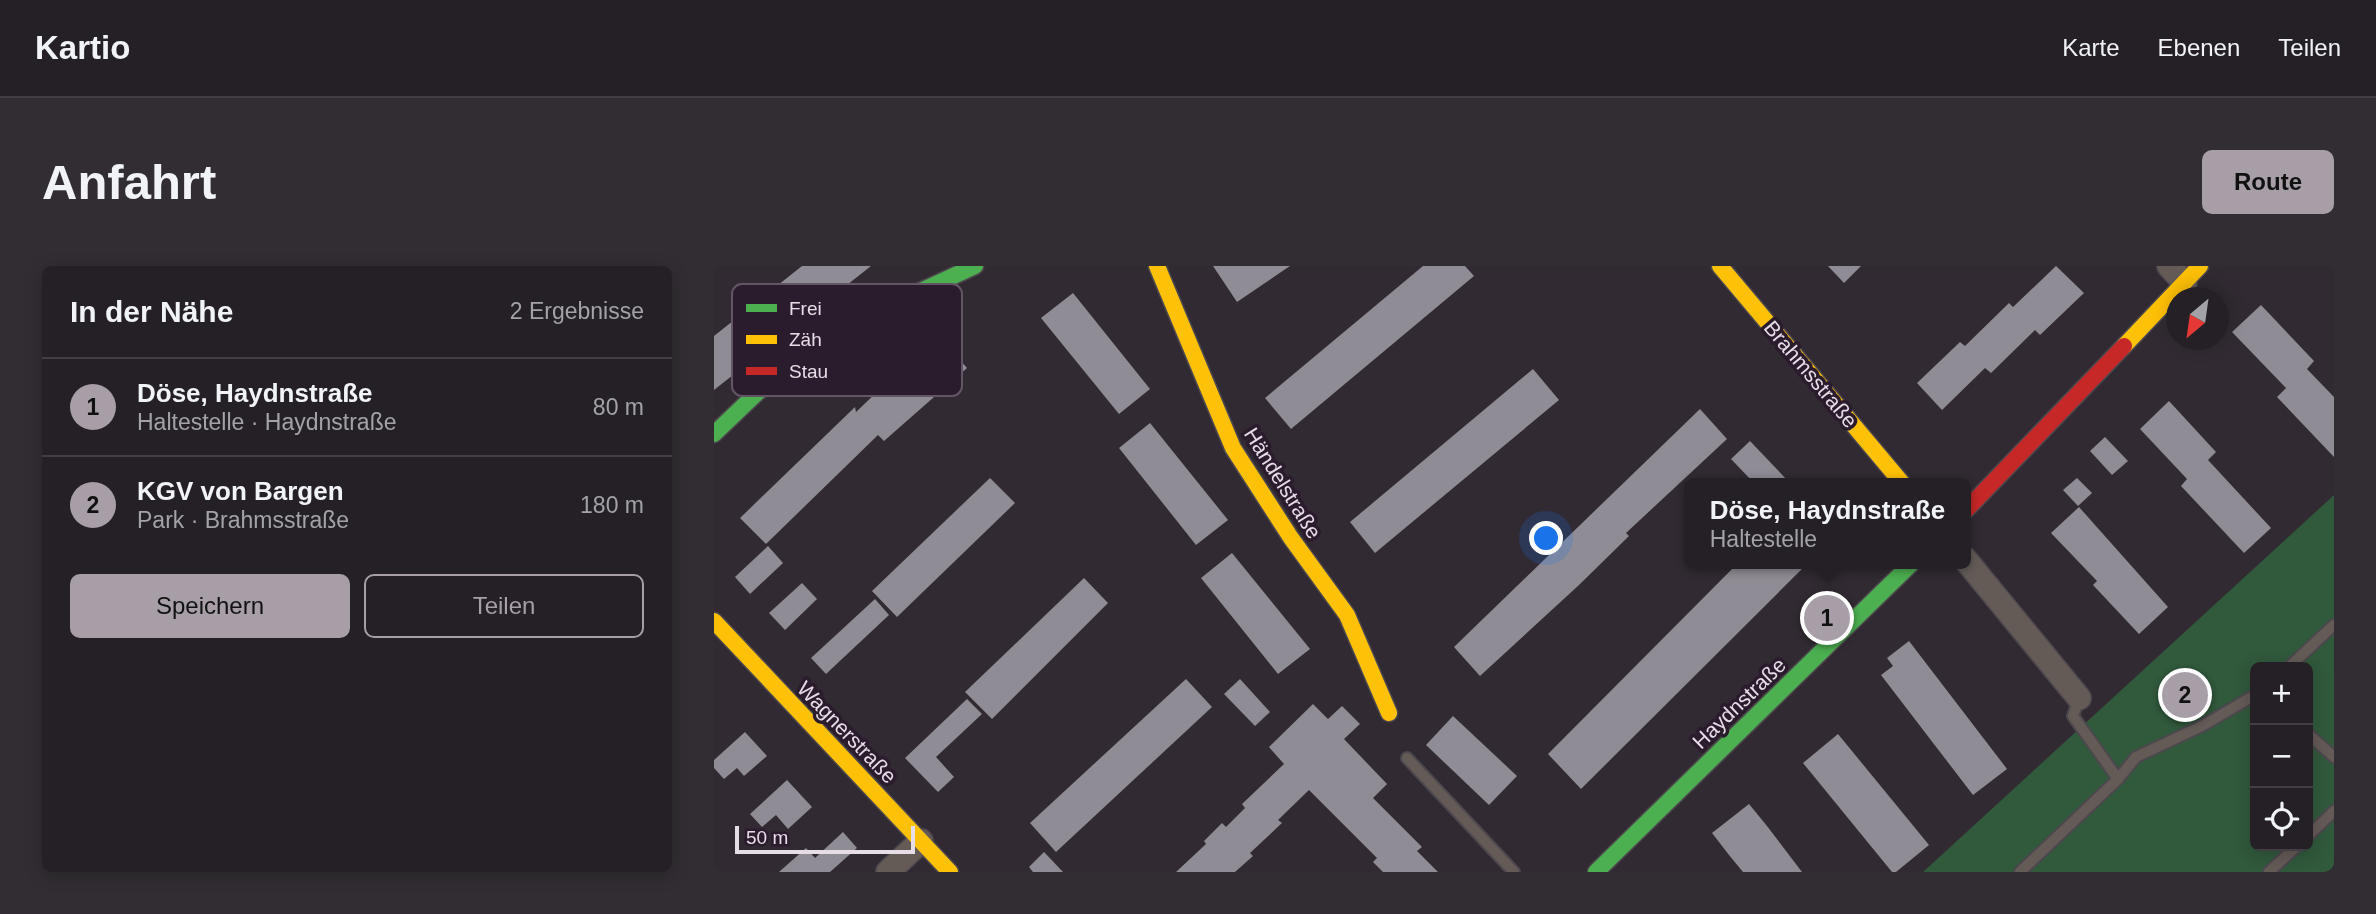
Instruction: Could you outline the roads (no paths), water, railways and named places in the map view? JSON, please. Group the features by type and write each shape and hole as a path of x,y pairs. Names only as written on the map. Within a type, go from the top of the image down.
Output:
{"street":[{"path":"936,284 975,266"},
{"name":"Händelstraße","path":"1157,266 1233,448 1291,538 1347,615 1389,713"},
{"name":"Brahmsstraße","path":"1720,266 1898,478"},
{"path":"1971,505 2192,275 2169,266"},
{"path":"714,435 754,396"},
{"path":"1971,566 2079,698"},
{"name":"Haydnstraße","path":"1595,872 1906,569"},
{"name":"Wagnerstraße","path":"714,621 950,872"},
{"path":"888,872 921,841"}],"lane":[{"path":"2294,662 2334,625"},
{"path":"2079,698 2073,716 2118,779"},
{"path":"2020,872 2118,779 2136,757 2202,726 2250,698"},
{"path":"2313,738 2334,757"},
{"path":"1407,758 1514,872"},
{"path":"2313,831 2334,811"},
{"path":"2269,872 2292,851"}],"place":[{"name":"Döse, Haydnstraße","path":"1827,618"},
{"name":"KGV von Bargen","path":"2185,695"}]}
